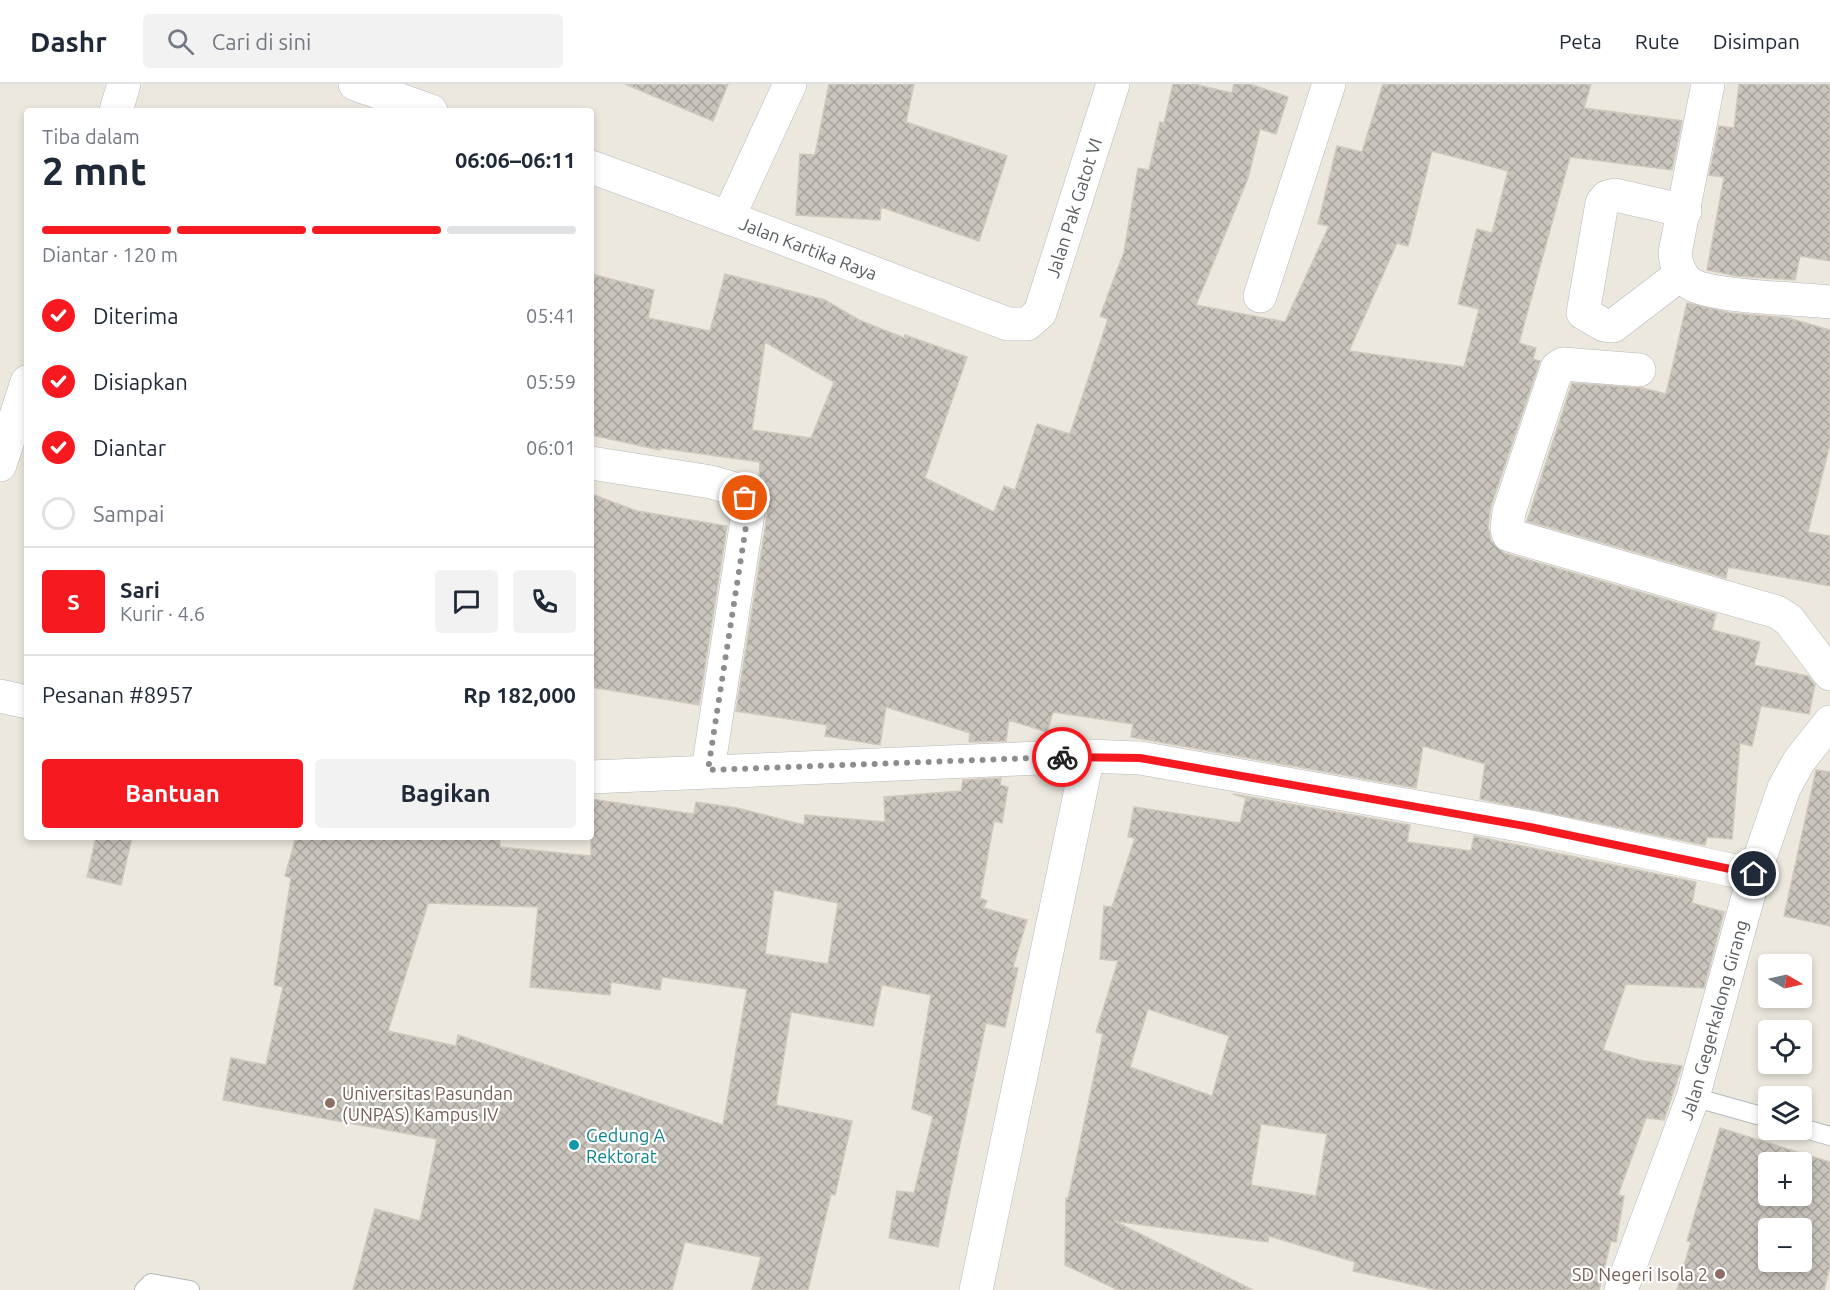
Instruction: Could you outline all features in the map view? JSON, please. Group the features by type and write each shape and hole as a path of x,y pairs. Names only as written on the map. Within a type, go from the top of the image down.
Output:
{"street":[{"path":"117,108 124,84"},
{"path":"729,216 790,84"},
{"name":"Jalan Pak Gatot VI","path":"1027,324 1040,313 1113,84"},
{"path":"1260,296 1329,84"},
{"path":"1708,84 1675,253 1681,274 1689,283 1715,291 1830,302"},
{"path":"368,86 423,108"},
{"name":"Jalan Kartika Raya","path":"594,168 729,216 1008,324 1027,324"},
{"path":"1681,274 1613,326 1604,326 1583,313 1602,203 1607,197 1615,195 1685,211"},
{"path":"1639,370 1563,364 1557,368 1509,512 1507,529 1509,535 1777,612 1789,620 1830,674"},
{"path":"0,465 24,391"},
{"path":"594,463 711,482 735,489 745,498 749,507 708,770"},
{"path":"0,696 24,701"},
{"name":"Jalan Gegerkalong Girang","path":"1621,1290 1693,1097 1754,874 1784,788 1798,762 1830,722"},
{"path":"975,1290 1042,987 1088,756"},
{"path":"594,777 708,770 1088,756 1140,758 1530,827 1754,874"}],"lane":[{"path":"1693,1097 1758,1115"},
{"path":"1812,1131 1830,1136"},
{"path":"144,1290 151,1283 190,1290"}],"building":[{"path":"625,84 728,84 713,121"},
{"path":"829,84 914,84 906,122 1007,156 979,241 881,207 880,220 796,215 800,154 815,155"},
{"path":"1173,84 1194,84 1232,93 1234,84 1250,84 1288,97 1276,134 1260,129 1248,178 1196,305 1285,322 1329,226 1318,224 1337,146 1362,152 1383,84 1591,84 1584,108 1682,121 1672,170 1570,157 1519,343 1536,348 1533,359 1540,361 1491,506 1488,527 1491,541 1504,553 1716,614 1712,630 1760,642 1754,665 1808,676 1815,685 1809,714 1761,706 1752,746 1740,743 1732,839 1707,837 1705,845 1480,799 1485,764 1423,746 1416,788 1131,737 1133,724 1053,712 1047,732 1009,720 1006,741 969,742 970,733 886,707 880,745 825,736 827,725 736,711 768,510 767,502 758,488 760,462 660,448 660,450 594,436 594,275 654,290 648,318 710,331 725,274 825,300 859,320 904,338 905,335 967,357 925,478 994,512 1004,486 1015,490 1037,424 1070,434 1108,319 1100,316 1124,252 1138,168 1149,170 1160,122 1164,123","holes":["1432,151 1508,171 1492,233 1477,229 1458,304 1479,309 1464,367 1349,351 1397,243 1408,246","765,342 834,382 811,438 752,430"]},
{"path":"1739,84 1830,84 1830,261 1800,256 1795,280 1736,276 1707,270 1724,177 1709,175 1719,126 1734,128"},
{"path":"1687,303 1731,313 1788,318 1830,330 1830,444 1808,532 1830,536 1830,586 1728,567 1726,578 1527,521 1572,383 1642,388 1666,394"},
{"path":"594,495 637,511 727,526 699,705 594,688"},
{"path":"1816,770 1830,772 1830,926 1784,916"},
{"path":"1001,778 1000,785 1008,787 1002,823 994,821 980,898 987,901 983,908 1027,920 1013,967 1018,968 1005,1027 986,1023 938,1247 889,1238 897,1191 914,1193 933,1116 912,1109 931,995 882,985 873,1026 791,1012 776,1105 852,1121 835,1195 831,1194 808,1290 752,1290 761,1257 685,1242 672,1290 353,1290 375,1209 420,1221 437,1139 223,1100 231,1058 266,1065 283,987 274,985 291,878 285,876 295,840 500,840 500,847 591,856 591,840 594,840 594,799 694,814 696,802 737,808 804,825 805,815 885,822 884,797 961,791 963,780","holes":["774,890 838,903 828,964 765,954","428,903 538,907 530,987 610,995 611,982 660,990 662,977 747,989 723,1125 458,1035 456,1046 388,1031"]},
{"path":"1233,794 1410,825 1407,842 1471,851 1474,836 1696,882 1692,903 1724,912 1704,988 1626,984 1603,1050 1643,1061 1682,1066 1664,1120 1646,1118 1618,1195 1624,1196 1616,1242 1611,1241 1599,1290 1437,1290 1353,1271 1355,1262 1269,1236 1268,1242 1114,1221 1253,1290 1118,1290 1065,1265 1066,1198 1068,1199 1103,1034 1096,1032 1118,961 1100,959 1104,906 1112,907 1135,838 1128,837 1134,807 1240,823 1246,798","holes":["1148,1009 1229,1036 1212,1096 1130,1067","1261,1124 1327,1134 1316,1196 1251,1185"]},
{"path":"95,840 131,840 121,885 87,877"},
{"path":"1720,1128 1798,1152 1758,1152 1758,1206 1812,1206 1812,1156 1830,1162 1830,1266 1824,1290 1677,1290 1691,1242 1687,1241"}],"way so far":[{"path":"745,498 749,507 708,770 1062,757"}],"place":[{"name":"Universitas Pasundan (UNPAS) Kampus IV","path":"330,1103"},
{"name":"Gedung A Rektorat","path":"574,1145"},
{"name":"SD Negeri Isola 2","path":"1720,1274"}],"route":[{"path":"1062,757 1140,758 1530,827 1754,874"}]}
